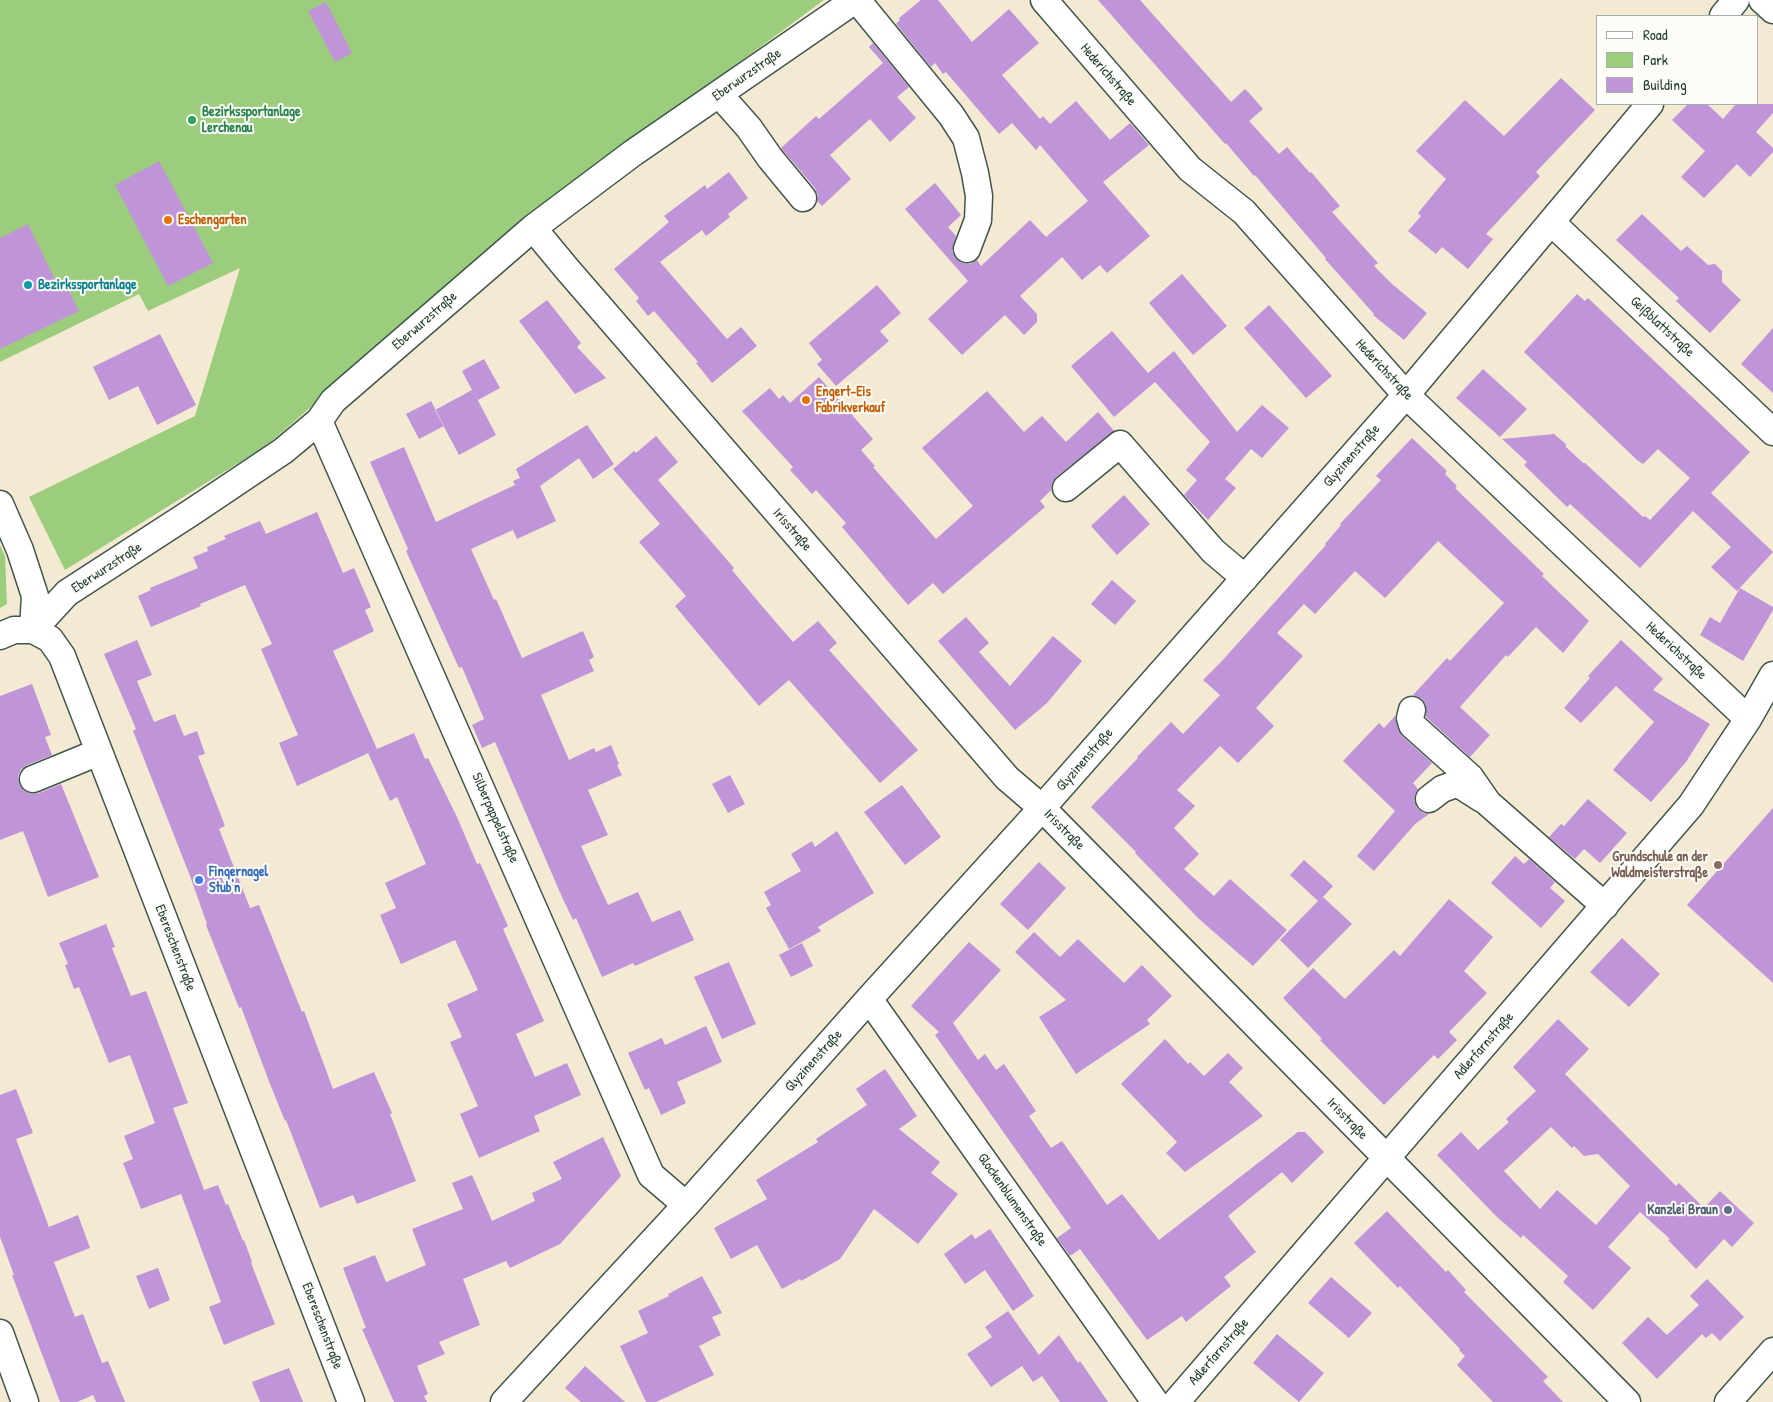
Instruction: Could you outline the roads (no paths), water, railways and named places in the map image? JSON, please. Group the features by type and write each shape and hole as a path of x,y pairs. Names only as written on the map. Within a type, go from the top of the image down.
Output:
{"street":[{"name":"Eberwurzstraße","path":"33,630 67,593 283,451 319,421 333,401 533,228 633,153 856,0"},
{"path":"856,0 951,115 966,138 979,196 978,220 967,249"},
{"name":"Hederichstraße","path":"1044,0 1190,168 1244,212 1406,395 1748,719"},
{"path":"1724,15 1736,0"},
{"path":"1762,0 1773,10"},
{"path":"719,94 749,128 770,158 803,198"},
{"name":"Glyzinenstraße","path":"504,1402 686,1205 1042,808 1406,395 1649,105"},
{"name":"Geißblattstraße","path":"1551,222 1773,432"},
{"name":"Irisstraße","path":"533,228 605,314 1007,778 1042,808 1627,1402"},
{"name":"Silberpappelstraße","path":"319,421 651,1175 686,1205"},
{"path":"1066,488 1120,444 1213,550 1245,578"},
{"path":"0,504 20,550 35,596 33,630 14,630 0,636"},
{"name":"Ebereschenstraße","path":"33,630 50,639 62,656 351,1402"},
{"name":"Adlerfarnstraße","path":"1176,1402 1606,906 1691,805 1748,719 1773,674"},
{"path":"1412,710 1410,718 1412,725 1470,777 1488,804"},
{"path":"33,779 99,752"},
{"path":"1429,799 1442,789 1453,785 1467,788 1606,906"},
{"name":"Glockenblumenstraße","path":"869,999 1155,1402"},
{"path":"0,1333 26,1402"},
{"path":"1728,1402 1773,1351"}],"place":[{"name":"Bezirkssportanlage Lerchenau","path":"192,120"},
{"name":"Eschengarten","path":"168,220"},
{"name":"Bezirkssportanlage","path":"28,285"},
{"name":"Engert-Eis Fabrikverkauf","path":"806,400"},
{"name":"Grundschule an der Waldmeisterstraße","path":"1718,865"},
{"name":"Fingernagel Stub'n","path":"199,880"},
{"name":"Kanzlei Braun","path":"1728,1210"}]}
